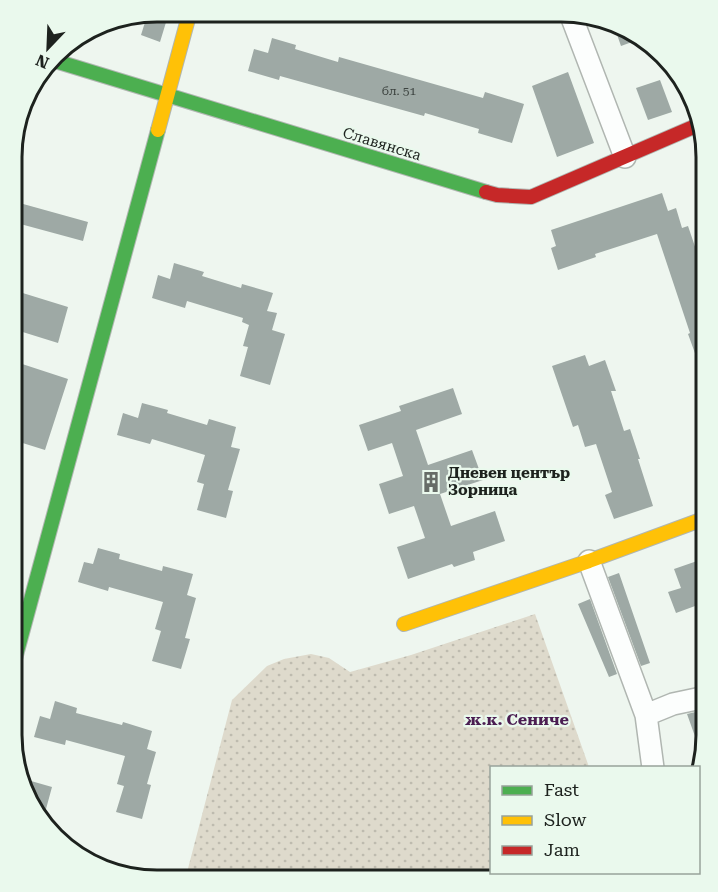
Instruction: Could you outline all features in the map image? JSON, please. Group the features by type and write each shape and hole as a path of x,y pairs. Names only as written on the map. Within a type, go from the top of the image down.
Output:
{"street":[{"path":"22,633 187,22"},
{"path":"574,23 625,157"},
{"name":"Славянска","path":"78,68 497,195 531,197 692,128"},
{"path":"404,624 695,522"},
{"path":"589,561 646,714 653,766"},
{"path":"646,714 673,704 695,699"}],"shaded area":[{"path":"535,614 589,766 490,766 490,869 188,869 232,700 267,666 284,659 311,654 329,658 350,672 411,655"}],"building":[{"path":"166,22 160,42 141,35 145,23"},
{"path":"617,35 631,42 621,46"},
{"path":"272,38 296,45 295,49 338,62 339,57 483,98 485,92 524,104 512,143 478,133 479,129 425,113 424,116 280,76 279,80 248,71 254,49 268,53"},
{"path":"568,72 594,143 557,157 532,86"},
{"path":"660,80 672,112 648,120 636,88"},
{"path":"662,193 668,211 676,208 682,228 688,226 696,249 696,355 657,234 595,254 596,257 558,270 551,248 556,246 551,230"},
{"path":"22,204 88,222 83,241 22,224"},
{"path":"174,263 204,272 202,276 241,288 242,284 273,293 267,311 277,313 272,330 285,334 270,385 240,376 248,347 243,346 249,325 242,322 243,318 187,301 185,308 152,298 158,275 170,279"},
{"path":"22,293 68,307 58,343 22,332"},
{"path":"585,355 589,366 605,360 616,391 611,391 624,431 630,429 653,506 614,519 605,495 612,492 596,444 585,447 578,425 573,427 552,366"},
{"path":"22,364 68,379 45,450 22,443"},
{"name":"Дневен център Зорница","path":"453,388 462,414 416,430 428,465 472,450 483,480 440,494 451,526 495,511 505,541 473,552 475,560 454,567 452,564 408,579 397,547 425,538 414,506 389,514 379,484 403,476 392,443 368,451 359,425 401,411 399,406"},
{"path":"142,403 207,425 209,419 236,427 231,447 240,449 228,490 233,491 226,518 197,510 204,484 197,482 205,455 152,439 150,444 117,435 123,413 138,418"},
{"path":"98,548 120,554 119,559 162,571 163,566 193,574 187,595 196,598 185,638 190,639 181,669 152,661 161,631 155,629 163,602 109,587 108,591 78,582 84,562 93,564"},
{"path":"695,562 695,606 676,613 668,592 681,588 674,569"},
{"path":"619,573 650,663 641,666 608,577"},
{"path":"590,599 617,674 609,677 578,604"},
{"path":"55,701 77,708 76,713 122,725 123,722 152,731 147,749 156,752 147,784 151,785 142,819 116,812 124,786 117,784 125,756 66,740 65,745 34,737 40,716 50,719"},
{"path":"695,712 695,736 687,714"},
{"path":"31,781 52,787 46,810"}],"traffic: fast":[{"path":"78,68 486,192"},
{"path":"22,633 158,130"}],"traffic: slow":[{"path":"158,130 187,22"},
{"path":"404,624 695,522"}],"traffic: jam":[{"path":"486,192 531,197 692,128"}],"place":[{"name":"Дневен център Зорница","path":"431,482"}],"district":[{"name":"ж.к. Сениче","path":"517,719"}]}
